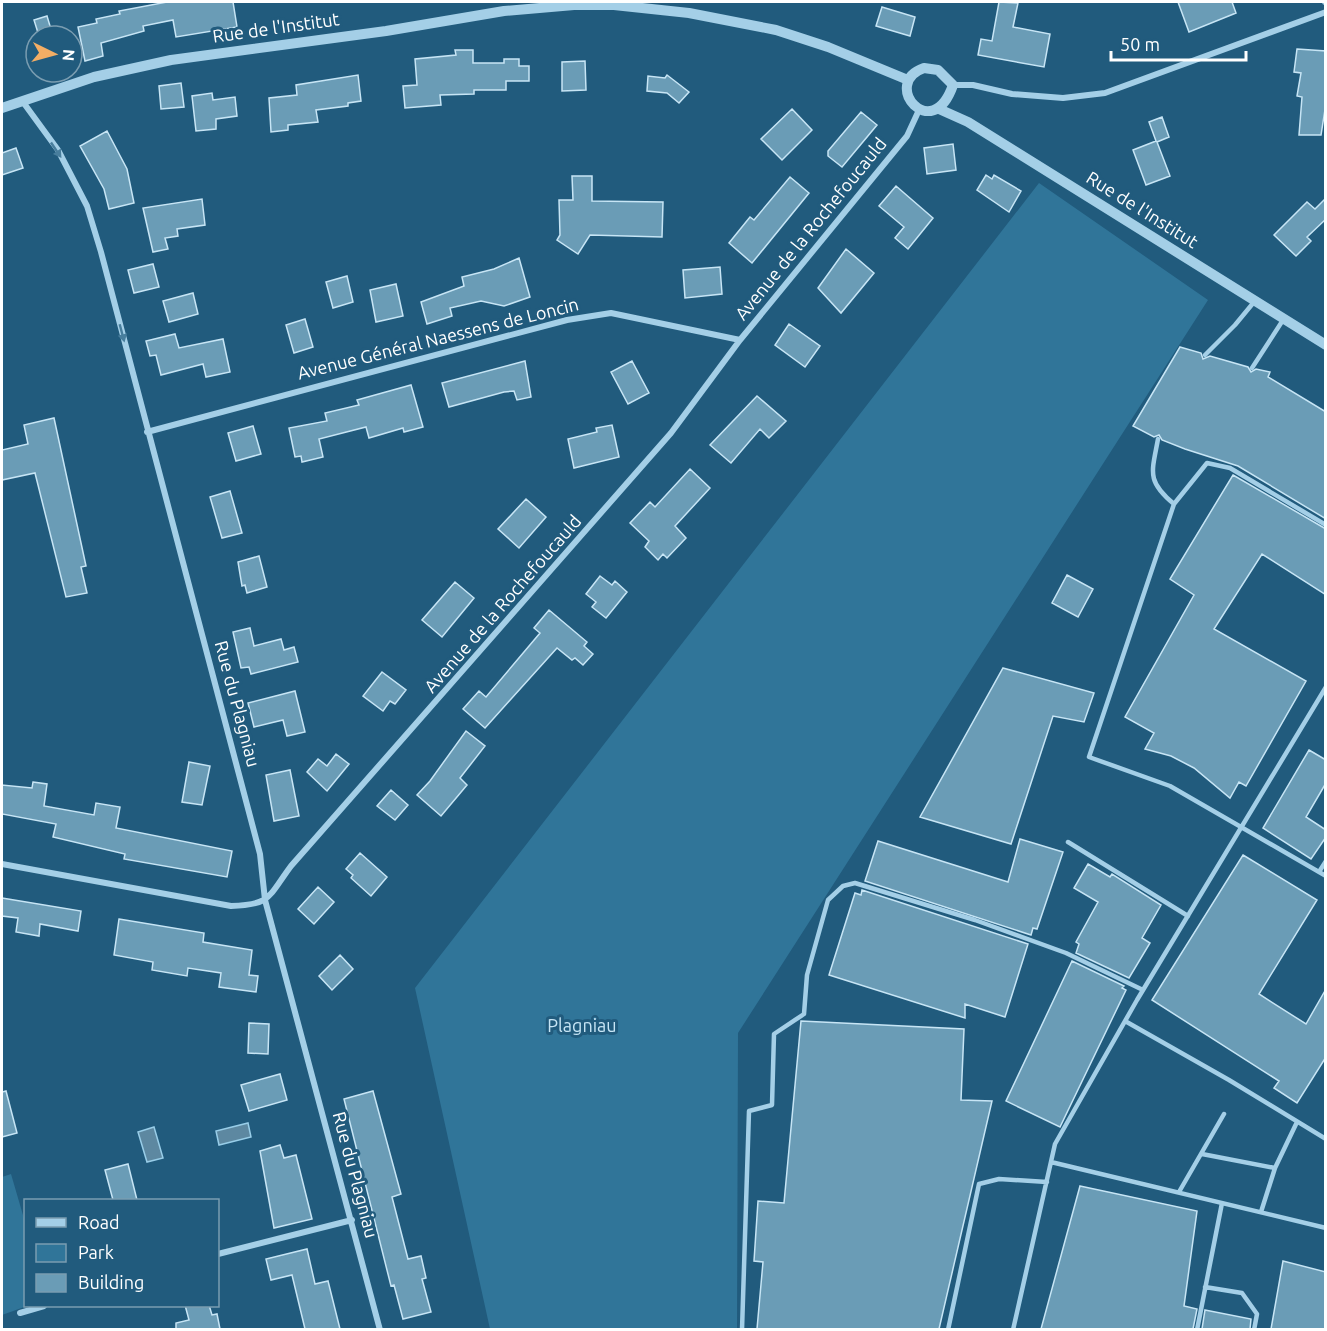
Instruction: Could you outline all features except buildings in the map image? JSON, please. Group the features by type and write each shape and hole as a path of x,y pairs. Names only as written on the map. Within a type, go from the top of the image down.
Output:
{"street":[{"name":"Rue de l'Institut","path":"2,108 94,77 171,60 386,31 504,11 574,5 614,5 688,12 776,30 828,47 909,80"},
{"path":"953,85 972,85 1012,94 1063,98 1105,93 1326,12"},
{"path":"931,68 944,74 953,85 948,99 939,109 925,112 919,110 909,100 906,87 918,70 931,68"},
{"name":"Rue du Plagniau","path":"23,102 58,150 87,206 102,252 147,432 154,450 260,854 265,900 380,1329"},
{"name":"Rue de l'Institut","path":"939,109 968,122 1256,299 1283,320 1326,345"},
{"name":"Avenue de la Rochefoucauld","path":"265,900 291,866 671,433 740,340 907,136 919,110"},
{"name":"Avenue Général Naessens de Loncin","path":"147,432 567,320 611,313 740,340"},
{"path":"2,864 231,906 258,905 265,900"},
{"path":"219,1254 352,1220"},
{"path":"20,1313 39,1307"}],"lane":[{"path":"1205,355 1235,325 1256,299"},
{"path":"1252,368 1283,320"},
{"path":"1158,439 1151,476 1160,492 1174,504"},
{"path":"1209,457 1174,504 1089,757 1170,786 1326,876"},
{"path":"1206,463 1230,468 1326,525"},
{"path":"1013,1329 1055,1144 1143,990 1243,828 1326,687"},
{"path":"1068,842 1188,916"},
{"path":"1319,872 1326,861"},
{"path":"742,1329 749,1111 772,1105 774,1034 804,1014 807,975 828,900 843,886 855,883 975,920 1066,953 1143,990"},
{"path":"1125,1021 1326,1139"},
{"path":"1179,1192 1224,1114"},
{"path":"1261,1212 1275,1168 1297,1122"},
{"path":"1202,1154 1275,1168"},
{"path":"1051,1162 1326,1228"},
{"path":"948,1329 979,1184 999,1179 1047,1182"},
{"path":"1197,1329 1222,1203"},
{"path":"1205,1287 1242,1293 1257,1314 1254,1329"}],"green space":[{"name":"Plagniau","path":"1039,183 1208,300 738,1033 737,1329 490,1329 415,988"},
{"path":"11,1174 24,1219 24,1307 2,1315 2,1177"}],"shaded area":[{"path":"248,1123 251,1137 219,1145 216,1131"},
{"path":"154,1127 163,1158 147,1162 138,1132"}]}
